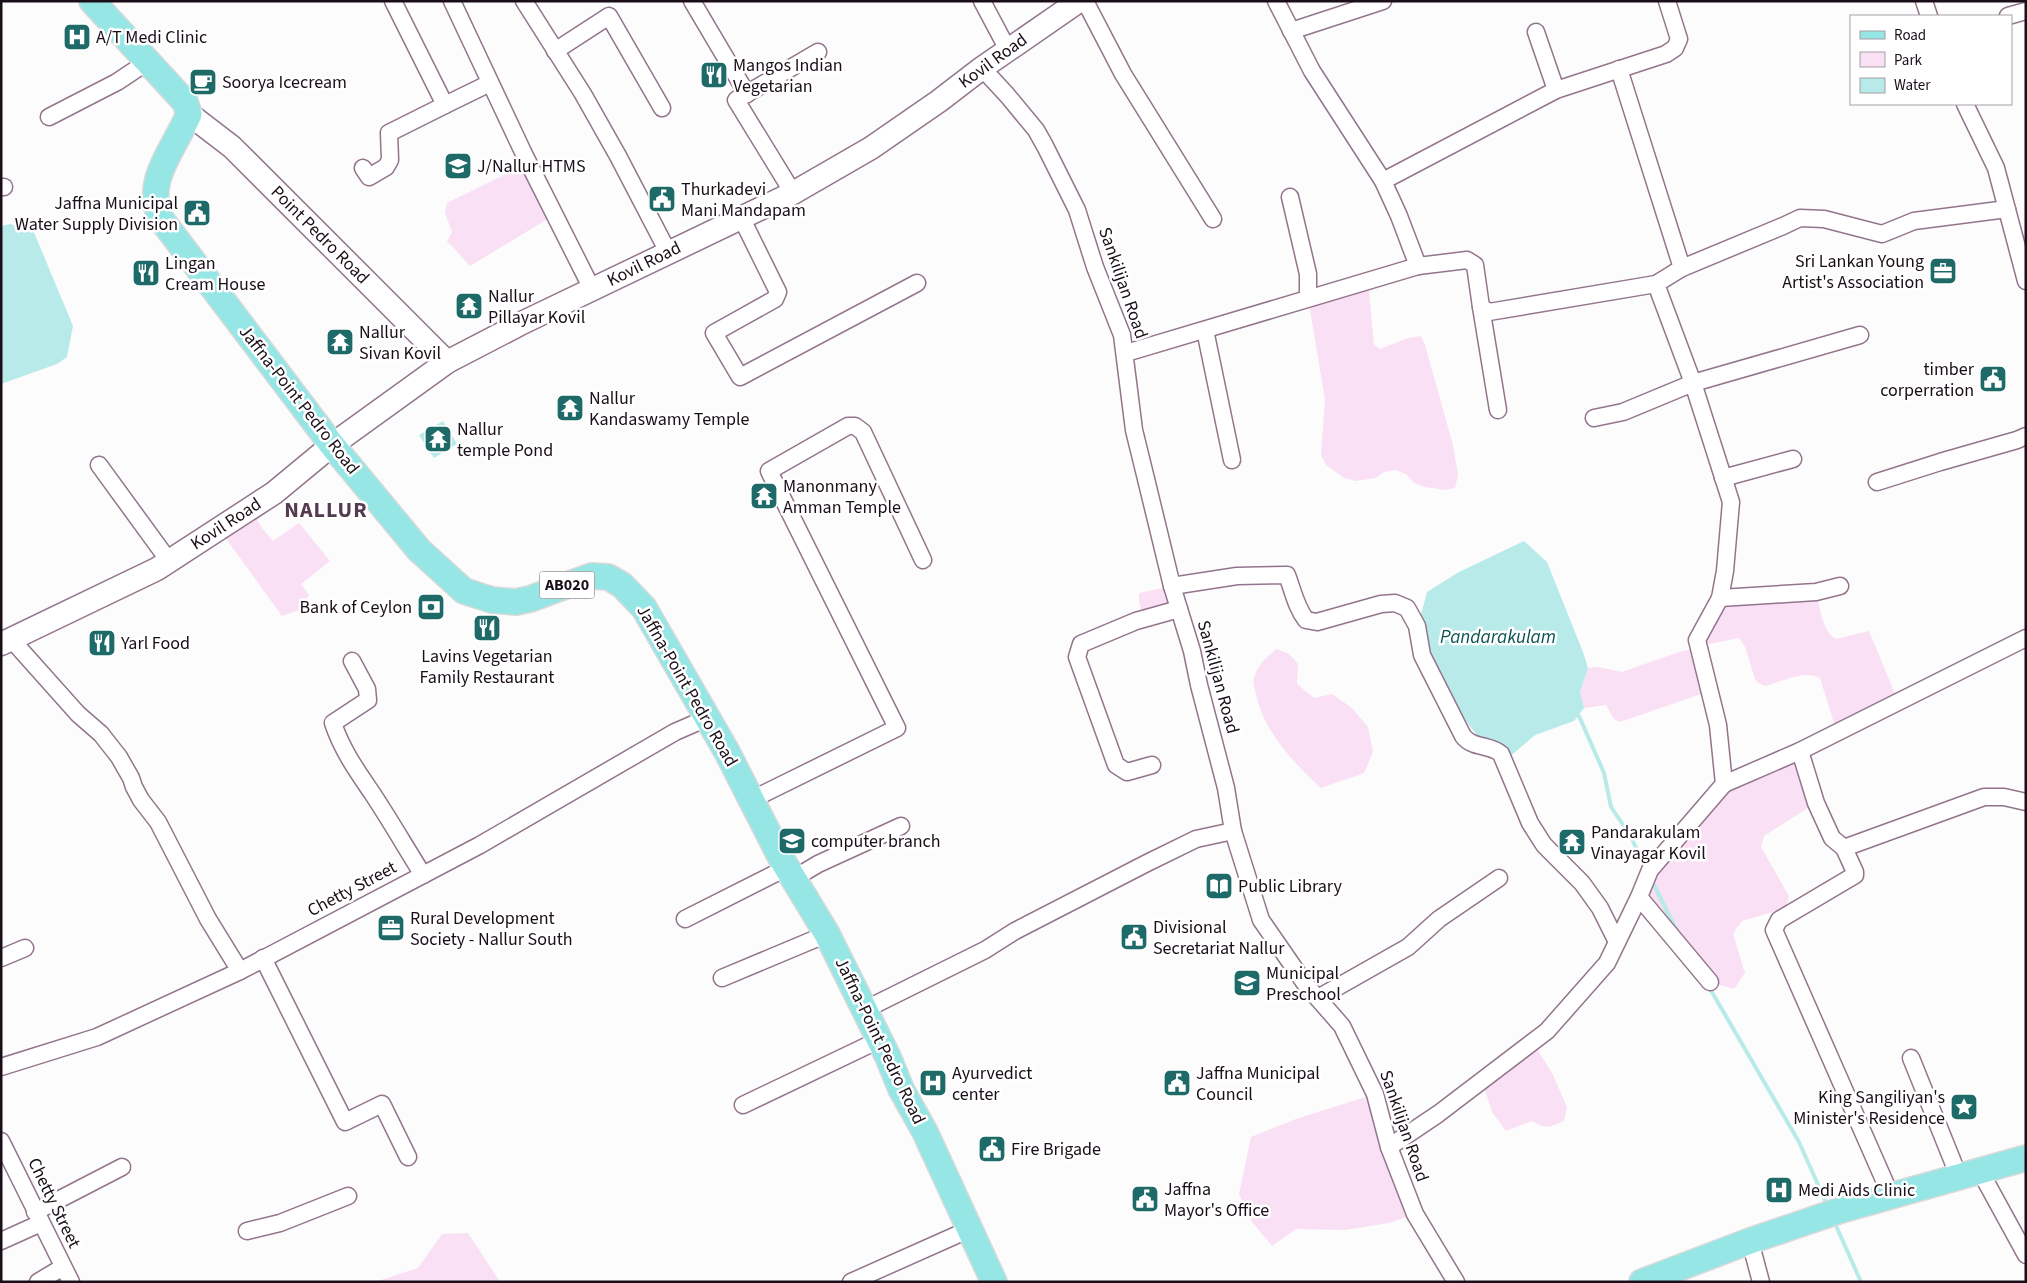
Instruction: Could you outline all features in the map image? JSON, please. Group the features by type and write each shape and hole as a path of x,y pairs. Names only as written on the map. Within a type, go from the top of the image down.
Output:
{"main road":[{"path":"92,1 185,102 188,114"},
{"name":"Jaffna-Point Pedro Road","path":"188,114 160,173 155,188 156,208 161,219 332,445 419,550 464,591 492,600 516,602 530,599 592,576 608,577 622,585 644,608 707,718 790,873 827,934 880,1040 901,1089 932,1146 994,1282"},
{"path":"1642,1282 1685,1274 1750,1241 1841,1210 2026,1158"}],"street":[{"path":"393,1 445,105"},
{"path":"452,1 554,215 592,289"},
{"path":"524,1 583,94 668,252"},
{"path":"692,1 747,94"},
{"path":"982,1 1008,50"},
{"name":"Kovil Road","path":"6,642 157,569 274,493 332,445 447,362 592,289 794,193 871,148 1079,1"},
{"path":"1085,1 1123,74 1213,219"},
{"path":"1276,1 1312,71 1383,181 1418,266"},
{"path":"1291,31 1383,1"},
{"path":"1383,181 1556,90 1666,54 1675,48 1679,39 1667,1"},
{"path":"1924,1 1929,15"},
{"path":"2012,15 2026,11"},
{"path":"555,51 609,16 662,108"},
{"path":"1536,32 1556,90"},
{"path":"794,193 736,100 818,52"},
{"path":"50,117 117,82 148,62"},
{"name":"Sankilijan Road","path":"982,68 1036,130 1049,154 1076,210 1095,267 1122,335 1126,353 1134,430 1172,586 1192,651 1226,788 1234,831 1261,920 1318,998 1342,1026 1375,1094 1389,1147 1415,1214 1456,1282"},
{"path":"1619,69 1682,268"},
{"path":"363,168 369,177 386,167 390,160 389,133 490,83"},
{"path":"1965,105 1996,168 2026,281"},
{"name":"Point Pedro Road","path":"188,114 232,147 447,362"},
{"path":"1290,197 1308,274 1308,298"},
{"path":"1481,307 1489,312 1656,284 1682,268 1800,218 1824,220 1882,234 1914,220 2007,209"},
{"path":"741,217 778,292 774,299 714,333 740,377 917,283"},
{"path":"1126,353 1418,266 1467,260 1475,265 1498,410"},
{"path":"1656,284 1693,383 1732,502 1725,571 1720,598 1698,640 1718,726 1724,784"},
{"path":"1205,330 1232,460"},
{"path":"1594,418 1623,412 1693,383 1860,335"},
{"path":"752,802 763,794 898,728 769,471 840,430 848,426 855,426 863,432 923,560"},
{"path":"1877,482 2026,436"},
{"path":"1723,478 1793,459"},
{"path":"98,466 169,561"},
{"path":"1172,586 1236,576 1287,575 1295,594 1298,610 1306,620 1317,622 1381,604 1395,603 1407,608 1417,626 1422,655 1463,736 1472,744 1496,749 1501,754 1530,823 1544,845 1582,883 1600,908 1618,942"},
{"path":"1720,598 1816,592 1840,586"},
{"path":"1152,765 1128,772 1116,765 1077,657 1081,644 1136,621 1179,609"},
{"path":"1389,1147 1438,1114 1547,1031 1607,963 1640,897 1650,870 1724,784 1800,751 2026,638"},
{"path":"6,642 78,714 101,734 119,756 141,800 158,822 208,919 240,971"},
{"path":"352,661 368,689 368,700 333,723 338,739 358,775 372,793 423,875"},
{"name":"Chetty Street","path":"1,1067 97,1037 240,971 536,814 675,732 707,718"},
{"path":"1800,751 1816,803 1832,838 1844,848 1855,875 1779,920 1774,930 1891,1196"},
{"path":"1844,848 1984,797 2004,796 2026,802"},
{"path":"685,919 790,873 818,864 901,826"},
{"path":"864,1010 985,950 1016,931 1196,839 1234,831"},
{"path":"1318,998 1408,947 1439,919 1499,878"},
{"path":"1640,897 1710,982"},
{"path":"722,978 827,934"},
{"path":"1,958 25,948"},
{"path":"263,958 344,1122 382,1104 408,1157"},
{"path":"743,1105 880,1040"},
{"path":"1911,1058 1969,1174 2026,1255"},
{"name":"Chetty Street","path":"1,1141 70,1282"},
{"path":"1,1241 122,1167"},
{"path":"247,1231 280,1223 348,1196"},
{"path":"851,1282 970,1229"},
{"path":"1750,1241 1761,1282"},
{"path":"38,1282 63,1267"}],"green space":[{"path":"528,163 554,215 470,266 447,241 452,232 445,213 447,203"},
{"path":"1368,281 1374,345 1380,349 1408,338 1421,336 1425,345 1453,445 1458,475 1455,488 1445,490 1425,487 1414,483 1406,474 1395,470 1384,472 1376,478 1356,481 1344,478 1326,465 1321,455 1325,400 1308,298"},
{"path":"250,508 262,528 273,541 299,523 330,561 301,584 309,595 299,610 282,616 219,529"},
{"path":"1172,586 1179,609 1144,620 1139,602 1139,593"},
{"path":"1816,592 1822,618 1831,636 1836,639 1869,631 1898,701 1837,733 1820,678 1808,675 1800,676 1765,686 1755,679 1745,647 1739,638 1709,644 1704,643 1720,598"},
{"path":"1277,649 1289,654 1298,664 1297,684 1314,698 1332,694 1352,708 1368,727 1373,752 1364,773 1321,788 1281,746 1260,708 1253,682 1260,665"},
{"path":"1698,649 1704,693 1620,722 1614,719 1606,705 1584,708 1580,692 1588,668 1598,667 1622,672 1682,651"},
{"path":"1800,751 1816,803 1764,836 1761,847 1789,896 1786,908 1742,921 1733,934 1745,973 1734,989 1710,982 1639,897 1724,784"},
{"path":"1533,1042 1553,1075 1567,1107 1564,1121 1545,1127 1532,1121 1506,1131 1492,1112 1480,1082"},
{"path":"1375,1094 1415,1214 1389,1223 1345,1230 1296,1229 1272,1246 1252,1222 1239,1194 1251,1137 1296,1119"},
{"path":"468,1233 500,1282 375,1282 418,1268 442,1234"}],"water":[{"path":"10,224 33,230 73,326 67,357 57,364 1,384 1,226"},
{"path":"443,421 457,444 434,458 419,435"},
{"name":"Pandarakulam","path":"1524,541 1547,562 1583,652 1588,668 1580,692 1584,708 1574,721 1535,735 1499,766 1457,708 1414,641 1427,592 1459,572"}],"waterway":[{"path":"1579,716 1604,773 1611,807 1630,835 1646,869"},
{"path":"1651,879 1677,931"},
{"path":"1709,987 1799,1142 1827,1205"},
{"path":"1834,1221 1861,1282"}],"place":[{"name":"A/T Medi Clinic","path":"77,37"},
{"name":"Mangos Indian Vegetarian","path":"714,75"},
{"name":"Soorya Icecream","path":"203,82"},
{"name":"J/Nallur HTMS","path":"458,166"},
{"name":"Thurkadevi Mani Mandapam","path":"662,199"},
{"name":"Jaffna Municipal Water Supply Division","path":"197,213"},
{"name":"Sri Lankan Young Artist's Association","path":"1943,271"},
{"name":"Lingan Cream House","path":"146,273"},
{"name":"Nallur Pillayar Kovil","path":"469,306"},
{"name":"Nallur Sivan Kovil","path":"340,342"},
{"name":"timber corperration","path":"1993,379"},
{"name":"Nallur Kandaswamy Temple","path":"570,408"},
{"name":"Nallur temple Pond","path":"438,439"},
{"name":"Manonmany Amman Temple","path":"764,496"},
{"name":"Bank of Ceylon","path":"431,607"},
{"name":"Lavins Vegetarian Family Restaurant","path":"487,628"},
{"name":"Yarl Food","path":"102,643"},
{"name":"computer branch","path":"792,841"},
{"name":"Pandarakulam Vinayagar Kovil","path":"1572,842"},
{"name":"Public Library","path":"1219,886"},
{"name":"Rural Development Society - Nallur South","path":"391,928"},
{"name":"Divisional Secretariat Nallur","path":"1134,937"},
{"name":"Municipal Preschool","path":"1247,983"},
{"name":"Ayurvedict center","path":"933,1083"},
{"name":"Jaffna Municipal Council","path":"1177,1083"},
{"name":"King Sangiliyan's Minister's Residence","path":"1964,1107"},
{"name":"Fire Brigade","path":"992,1149"},
{"name":"Medi Aids Clinic","path":"1779,1190"},
{"name":"Jaffna Mayor's Office","path":"1145,1199"}],"district":[{"name":"NALLUR","path":"326,510"}]}
